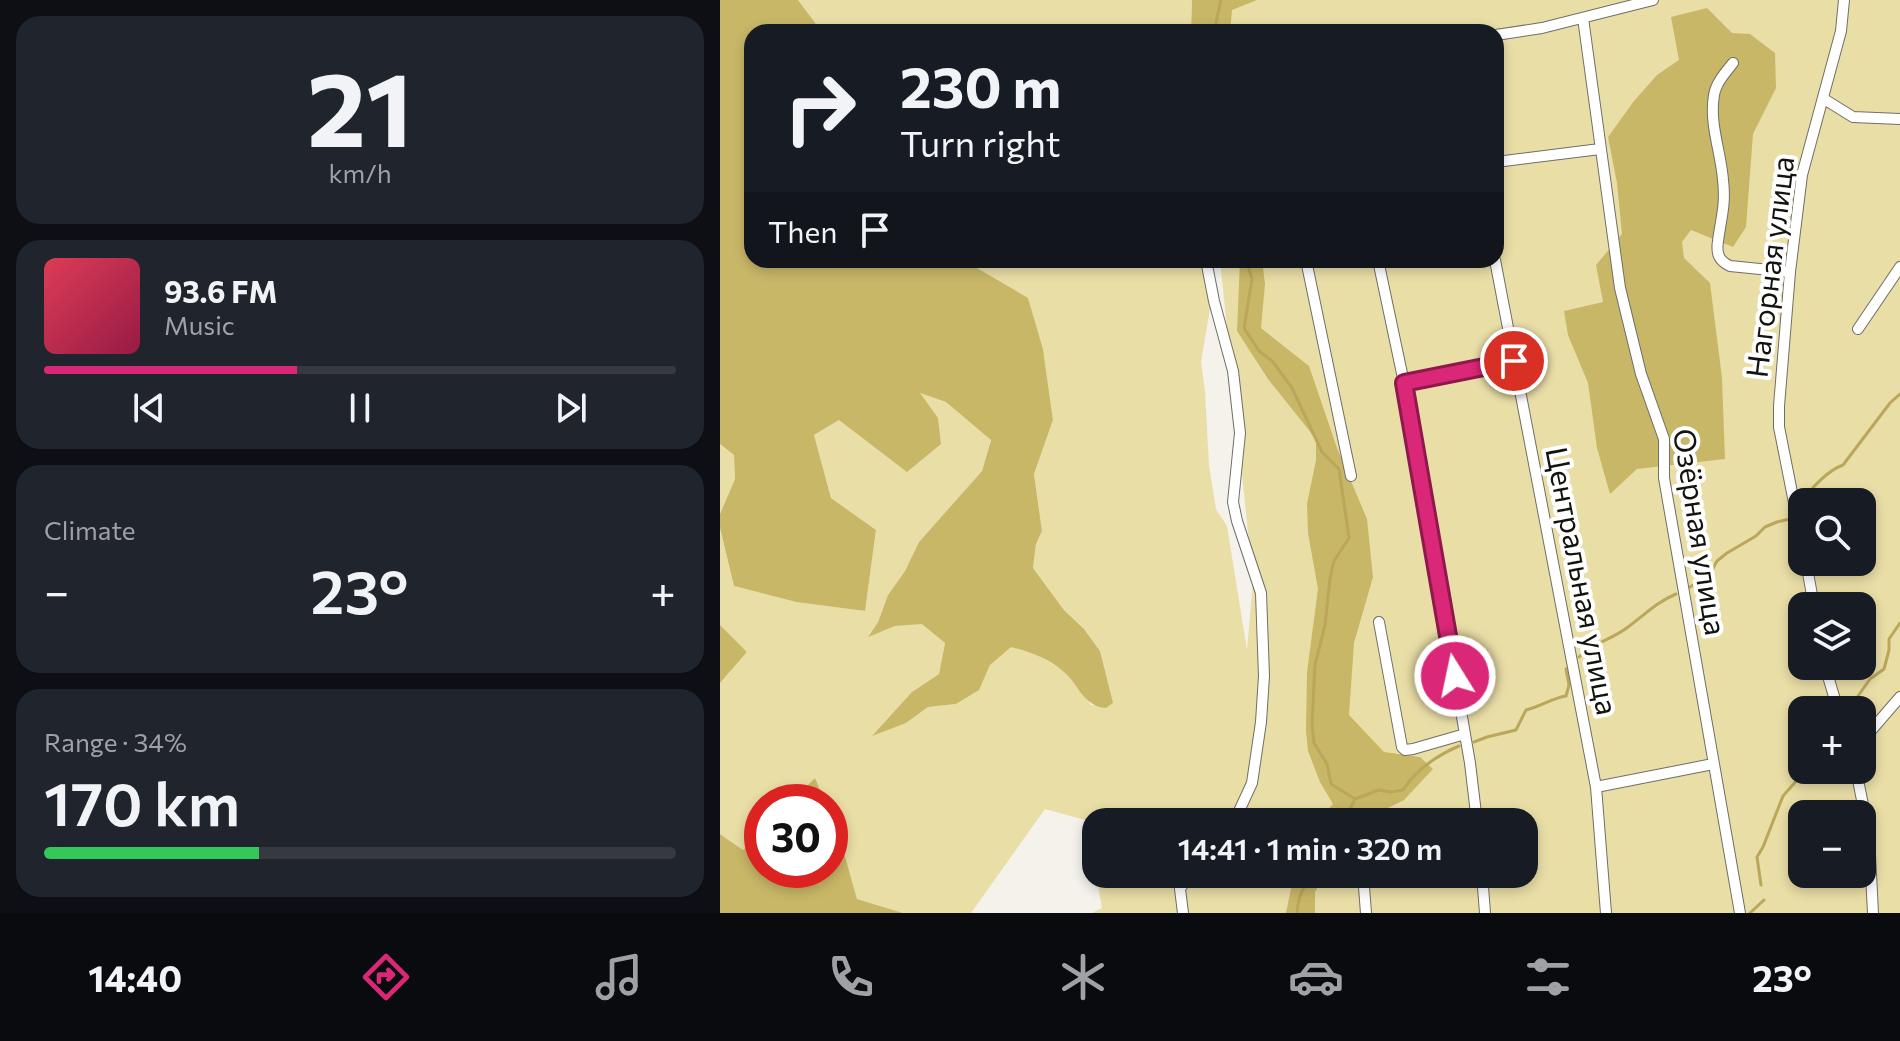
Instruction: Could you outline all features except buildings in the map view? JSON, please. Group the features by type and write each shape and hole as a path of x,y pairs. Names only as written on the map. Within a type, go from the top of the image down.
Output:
{"street":[{"path":"1504,34 1542,28 1653,0"},
{"name":"Нагорная улица","path":"1791,488 1779,427 1790,272 1802,175 1841,31 1844,0"},
{"name":"Озёрная улица","path":"1583,18 1620,288 1641,374 1664,439 1664,478 1740,913"},
{"path":"1733,63 1714,90 1712,107 1725,207 1717,254 1722,262 1730,266 1790,272"},
{"path":"1824,99 1853,117 1900,119"},
{"path":"1504,161 1600,149"},
{"path":"1858,329 1900,267"},
{"path":"1207,268 1233,371 1237,402 1240,433 1233,502 1261,593 1264,676 1261,722 1252,783 1240,808"},
{"path":"1308,268 1351,476"},
{"path":"1380,268 1404,383 1475,808"},
{"name":"Центральная улица","path":"1497,268 1596,787 1606,913"},
{"path":"1404,383 1514,361"},
{"path":"1379,622 1402,747 1405,750 1413,749 1465,734"},
{"path":"1876,725 1900,697"},
{"path":"1596,787 1713,764"},
{"path":"1859,784 1869,835 1873,913"},
{"path":"1181,888 1183,913"},
{"path":"1364,888 1366,913"},
{"path":"1483,888 1485,913"}],"shaded area":[{"path":"720,0 798,0 816,24 744,24 744,268 977,268 1028,298 1043,349 1053,420 1034,474 1042,531 1036,544 1033,568 1100,651 1113,703 1106,708 1092,703 1052,663 1011,647 990,665 979,690 956,704 928,707 906,723 872,736 912,692 939,674 945,643 922,624 895,626 868,637 919,542 982,471 991,440 946,402 920,393 938,418 941,444 907,472 839,420 814,435 831,498 876,530 865,611 796,602 734,586 720,528 720,514 735,479 734,455 720,444"},
{"path":"798,0 1192,0 1191,24 816,24"},
{"path":"1192,0 1257,0 1232,10 1231,24 1191,24"},
{"path":"1226,0 1900,0 1900,913 1092,913 1102,908 1098,888 1538,888 1538,808 1082,808 1082,819 1045,809 971,913 903,913 857,899 848,868 848,784 817,784 815,779 810,784 744,784 744,849 720,834 720,683 747,652 720,625 720,528 734,586 796,602 865,611 876,530 831,498 814,435 839,420 918,392 946,402 991,439 982,471 919,542 869,635 895,626 922,623 945,643 939,674 912,692 906,723 928,707 956,704 978,690 990,665 1011,646 1040,656 1065,672 1091,705 1112,703 1100,651 1033,568 1036,544 1042,531 1034,474 1053,420 1043,349 1028,299 977,268 1209,268 1210,309 1201,362 1209,466 1216,509 1227,526 1247,650 1253,581 1221,268 1504,268 1504,24 1221,24"},
{"path":"1707,8 1732,33 1750,34 1775,53 1776,88 1753,134 1746,227 1733,247 1691,230 1682,242 1684,258 1710,283 1722,378 1725,459 1637,469 1610,494 1597,448 1588,383 1568,335 1564,311 1603,302 1596,265 1622,234 1608,137 1657,75 1679,60 1671,17"},
{"path":"1240,268 1263,268 1265,284 1261,328 1309,366 1337,448 1367,519 1373,577 1354,643 1349,715 1384,752 1420,757 1433,769 1404,800 1388,808 1329,808 1333,804 1308,751 1307,672 1318,589 1308,533 1307,504 1316,460 1316,439 1268,379 1237,331"},
{"path":"720,444 734,455 735,479 720,514"},
{"path":"720,625 747,652 720,683"},
{"path":"720,834 743,850 744,888 848,888 848,867 857,899 903,913 720,913"},
{"path":"1291,888 1317,888 1315,913 1286,913"}],"waterway":[{"path":"1216,24 1221,0"},
{"path":"1249,268 1252,279 1244,328 1259,351 1273,362 1292,388 1322,452 1339,469 1349,538 1334,561 1330,578 1325,625 1315,665 1312,724 1314,743 1327,764 1331,784 1355,799 1350,808"},
{"path":"1813,488 1843,465 1900,394"},
{"path":"1690,587 1710,574 1717,561 1727,553 1765,527 1788,519"},
{"path":"1579,657 1676,594"},
{"path":"1858,696 1870,679 1884,669 1889,639 1900,623"},
{"path":"1474,742 1516,730 1526,710 1566,696 1569,685 1566,669"},
{"path":"1355,799 1379,790 1403,790 1428,764 1459,746"},
{"path":"1761,885 1757,857 1783,796 1794,784"},
{"path":"1297,913 1304,888"},
{"path":"1750,913 1764,900"}],"route":[{"path":"1455,676 1404,383 1514,361"}]}
